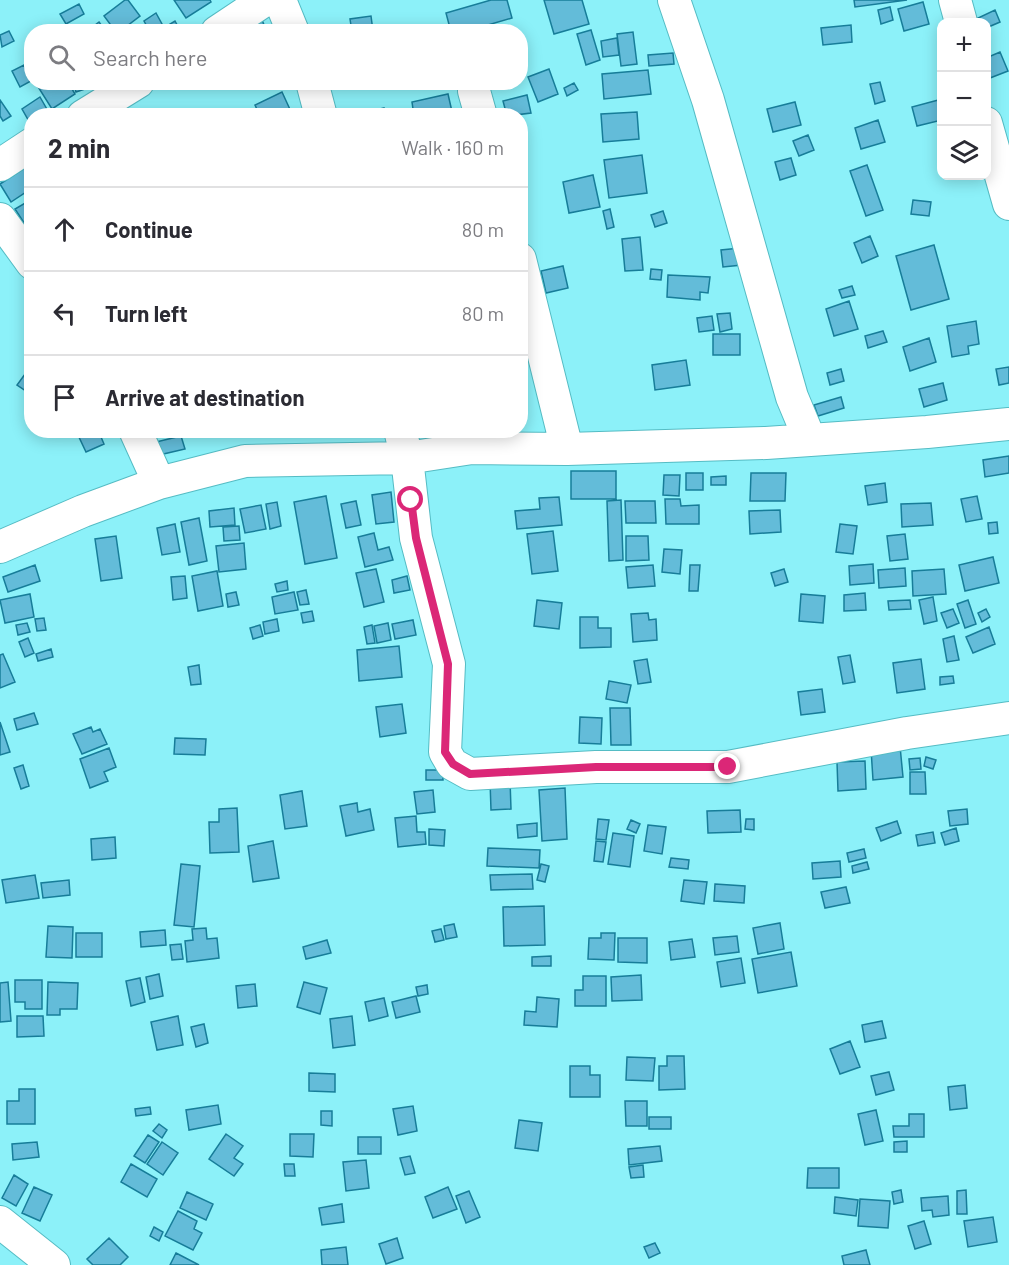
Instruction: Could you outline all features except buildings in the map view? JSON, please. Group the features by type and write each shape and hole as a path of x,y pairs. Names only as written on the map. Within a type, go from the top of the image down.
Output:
{"street":[{"path":"229,24 265,0"},
{"path":"279,0 290,24"},
{"path":"674,0 708,100 792,397 810,440"},
{"path":"955,0 960,18"},
{"path":"96,108 125,90"},
{"path":"314,90 319,108"},
{"path":"988,126 1009,204"},
{"path":"0,165 24,149"},
{"path":"0,219 24,252"},
{"path":"528,292 567,449"},
{"path":"0,547 159,483 245,461 404,444 472,448 567,449 810,440 927,432 1009,423"},
{"path":"139,438 159,483"},
{"path":"404,444 416,538 448,664 445,752 453,764 470,774 596,767 728,767 1009,718"},
{"path":"0,1222 54,1265"}],"route":[{"path":"411,500 416,538 448,664 445,752 453,764 470,774 596,767 728,767"}]}
